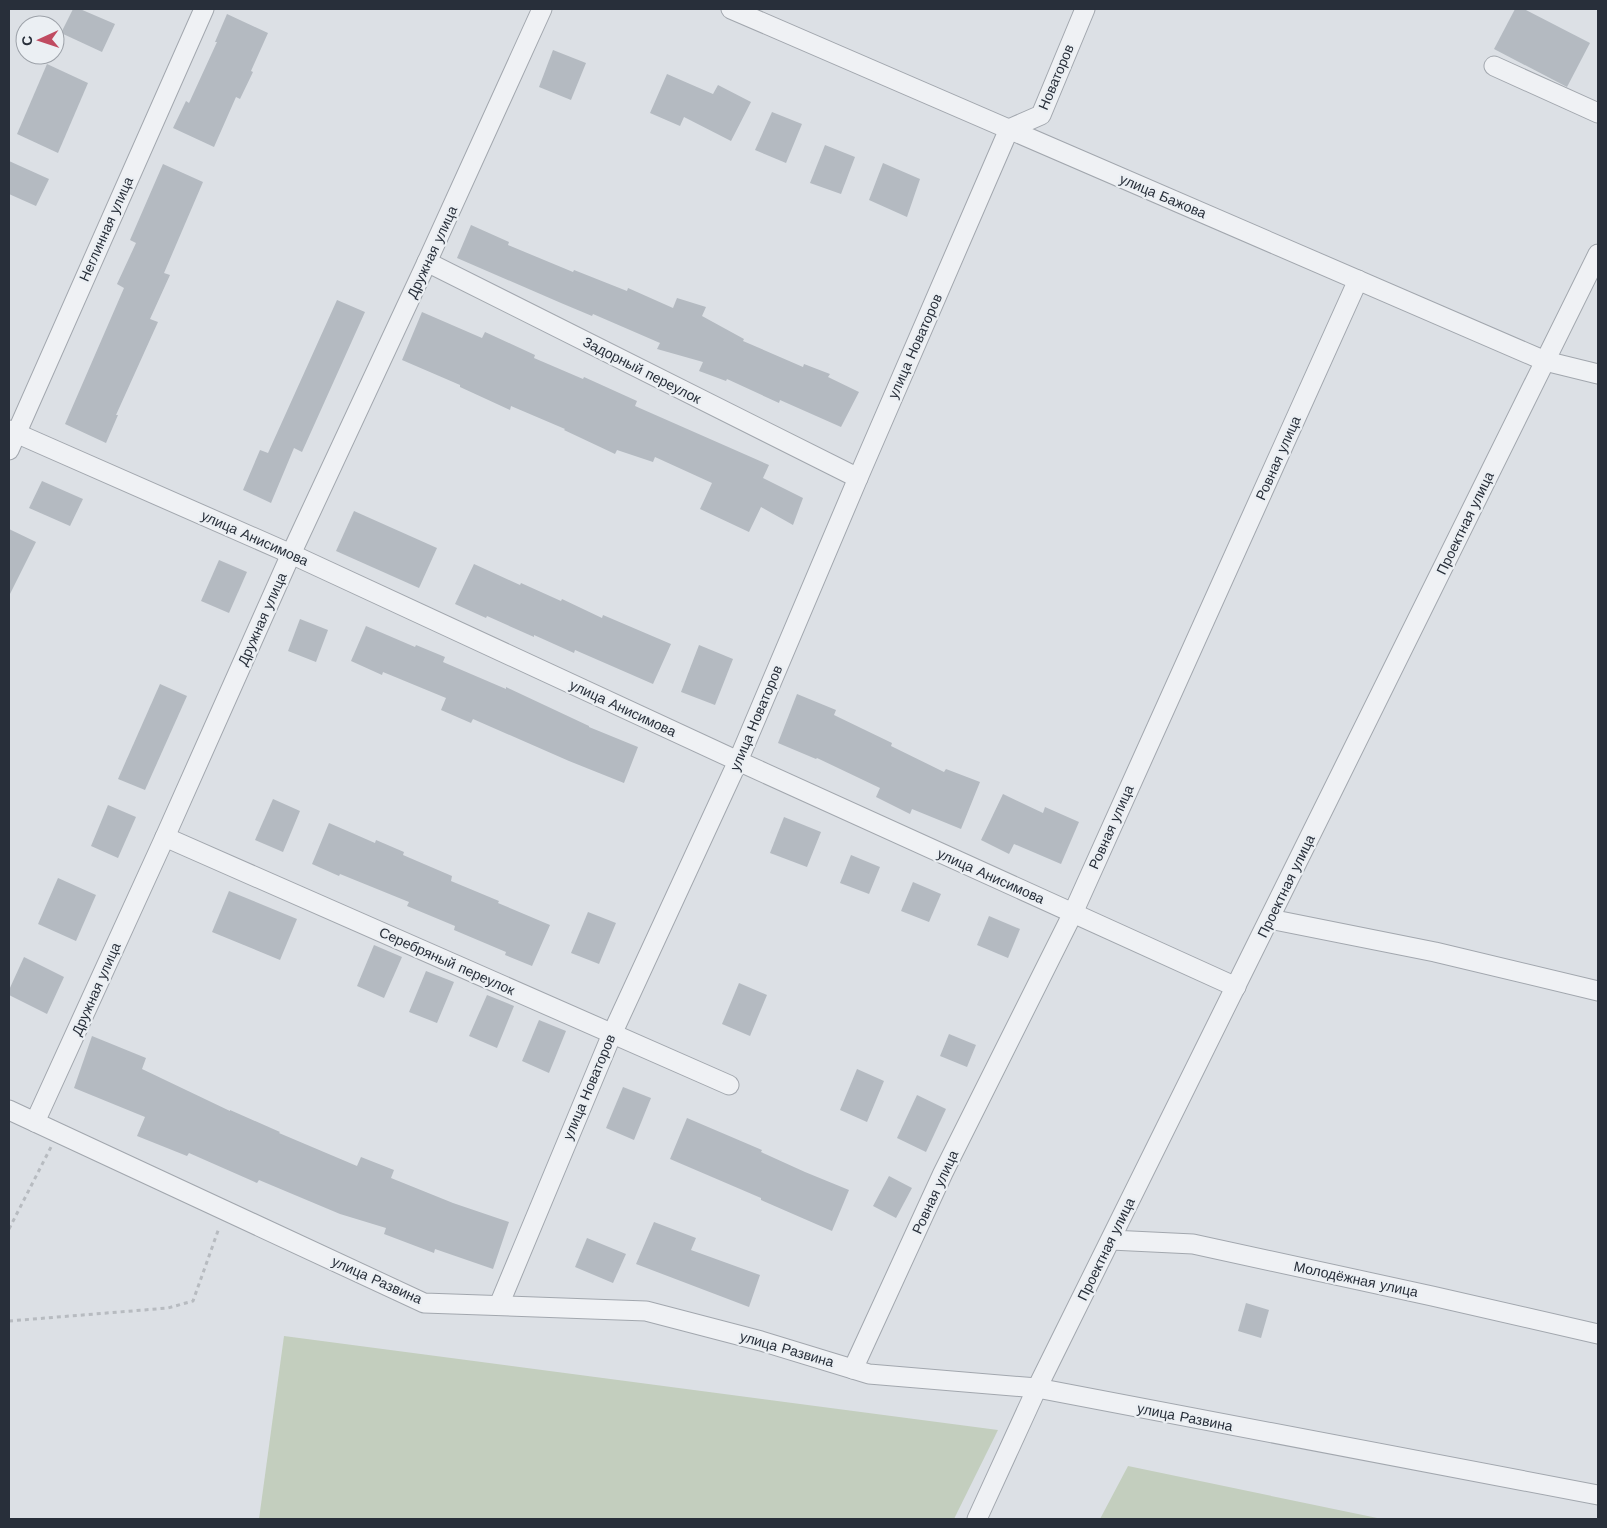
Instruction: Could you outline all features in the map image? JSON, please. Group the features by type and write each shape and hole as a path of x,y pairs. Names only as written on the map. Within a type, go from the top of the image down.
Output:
{"street":[{"name":"Неглинная улица","path":"11,438 204,9"},
{"name":"Дружная улица","path":"35,1122 291,554 542,9"},
{"name":"улица Бажова","path":"731,9 1545,361 1598,374"},
{"name":"Новаторов","path":"1009,129 1041,115 1085,9"},
{"path":"1494,66 1598,112"},
{"name":"улица Новаторов","path":"499,1305 612,1034 738,762 1009,129"},
{"name":"Проектная улица","path":"977,1519 1037,1388 1598,254"},
{"name":"Задорный переулок","path":"427,262 858,478"},
{"name":"Ровная улица","path":"853,1369 944,1173 1072,914 1358,280"},
{"name":"улица Анисимова","path":"11,438 291,554 738,762 1236,987"},
{"name":"Серебряный переулок","path":"165,837 729,1085"},
{"path":"1270,919 1435,952 1598,991"},
{"name":"улица Развина","path":"9,1110 424,1303 646,1311 762,1341 869,1374 1037,1388 1598,1495"},
{"name":"Молодёжная улица","path":"1110,1240 1193,1244 1598,1334"}],"path":[{"path":"9,1228 58,1133"},
{"path":"9,1321 168,1308 193,1300 218,1229 228,1212"}],"green space":[{"path":"284,1336 998,1430 954,1519 259,1519"},
{"path":"1128,1466 1382,1519 1100,1519"}],"building":[{"path":"73,9 80,9 115,24 102,52 65,35 65,25"},
{"path":"1515,9 1524,9 1590,43 1567,87 1494,49"},
{"path":"227,14 268,33 251,71 253,72 240,99 236,97 214,147 173,128 186,101 189,103 217,42 215,42"},
{"path":"553,50 586,63 571,100 539,87"},
{"path":"47,65 88,83 58,153 17,134"},
{"path":"667,74 713,94 718,85 751,102 731,141 684,117 680,126 650,113"},
{"path":"772,112 802,124 786,163 755,150"},
{"path":"825,145 855,157 841,194 810,183"},
{"path":"9,161 49,179 36,206 9,194"},
{"path":"883,163 920,179 907,217 869,200"},
{"path":"163,164 203,182 164,273 170,275 150,319 158,322 116,415 118,415 106,443 65,424 124,288 117,284 136,243 130,240"},
{"path":"471,225 509,242 508,245 573,272 574,270 627,291 628,288 673,308 677,298 706,307 702,316 744,339 743,341 803,367 804,364 830,374 828,377 859,392 841,427 780,400 779,403 727,379 726,381 699,371 703,362 657,349 660,343 457,258"},
{"path":"337,300 365,312 302,452 294,448 271,503 243,490 260,450 268,453"},
{"path":"422,312 482,338 485,332 535,355 534,358 583,379 584,377 637,401 635,406 769,465 763,478 803,498 793,525 761,507 749,532 700,509 712,483 655,457 653,462 617,450 615,454 565,429 511,406 510,410 460,387 460,385 402,360"},
{"path":"42,481 83,499 70,526 29,508"},
{"path":"354,511 437,548 419,588 336,551"},
{"path":"9,529 36,542 9,596"},
{"path":"219,560 247,572 229,613 201,601"},
{"path":"474,564 520,585 521,583 561,601 562,599 602,618 603,615 671,644 653,684 575,650 574,653 455,604"},
{"path":"300,619 328,630 316,662 288,651"},
{"path":"366,626 415,647 416,645 445,657 443,662 506,689 506,687 589,727 638,747 624,783 473,719 471,723 441,710 446,698 383,672 382,675 351,661"},
{"path":"699,645 733,659 715,705 681,692"},
{"path":"160,684 187,696 145,790 118,779"},
{"path":"797,694 836,710 834,715 892,743 891,746 944,772 946,769 980,782 961,829 912,809 910,814 876,797 880,788 817,758 778,743"},
{"path":"1003,794 1043,813 1045,807 1079,822 1061,864 1014,844 1009,854 981,840"},
{"path":"273,799 300,811 283,852 255,840"},
{"path":"108,805 136,817 118,858 91,846"},
{"path":"784,817 821,832 807,867 770,853"},
{"path":"329,823 375,843 376,840 404,852 403,855 452,876 451,881 550,925 532,966 505,955 506,952 454,930 455,926 407,906 409,902 312,864"},
{"path":"851,855 880,867 869,894 840,883"},
{"path":"58,878 96,895 76,941 38,924"},
{"path":"913,882 941,894 929,922 901,911"},
{"path":"229,891 297,919 280,960 212,932"},
{"path":"588,912 616,923 599,964 571,953"},
{"path":"989,916 1020,929 1008,958 977,945"},
{"path":"374,945 402,957 384,998 357,986"},
{"path":"24,957 64,977 47,1014 9,995 9,990"},
{"path":"426,971 454,982 437,1023 409,1012"},
{"path":"739,983 767,995 750,1036 722,1024"},
{"path":"487,995 514,1006 497,1048 469,1036"},
{"path":"539,1020 566,1031 549,1073 522,1061"},
{"path":"949,1034 976,1045 967,1067 940,1056"},
{"path":"92,1036 146,1058 142,1069 279,1133 357,1166 361,1157 394,1170 391,1178 453,1203 509,1222 493,1269 435,1249 434,1253 384,1234 386,1228 340,1214 259,1180 257,1183 189,1153 187,1156 137,1136 145,1117 74,1088"},
{"path":"857,1069 884,1081 867,1122 840,1110"},
{"path":"623,1087 651,1098 634,1140 606,1128"},
{"path":"917,1095 946,1109 926,1152 897,1138"},
{"path":"687,1118 849,1190 832,1231 670,1159"},
{"path":"889,1176 912,1188 896,1218 873,1206"},
{"path":"654,1222 696,1238 691,1250 760,1275 749,1307 636,1264"},
{"path":"587,1238 626,1254 613,1283 575,1267"},
{"path":"1246,1303 1269,1310 1261,1338 1238,1331"}]}
